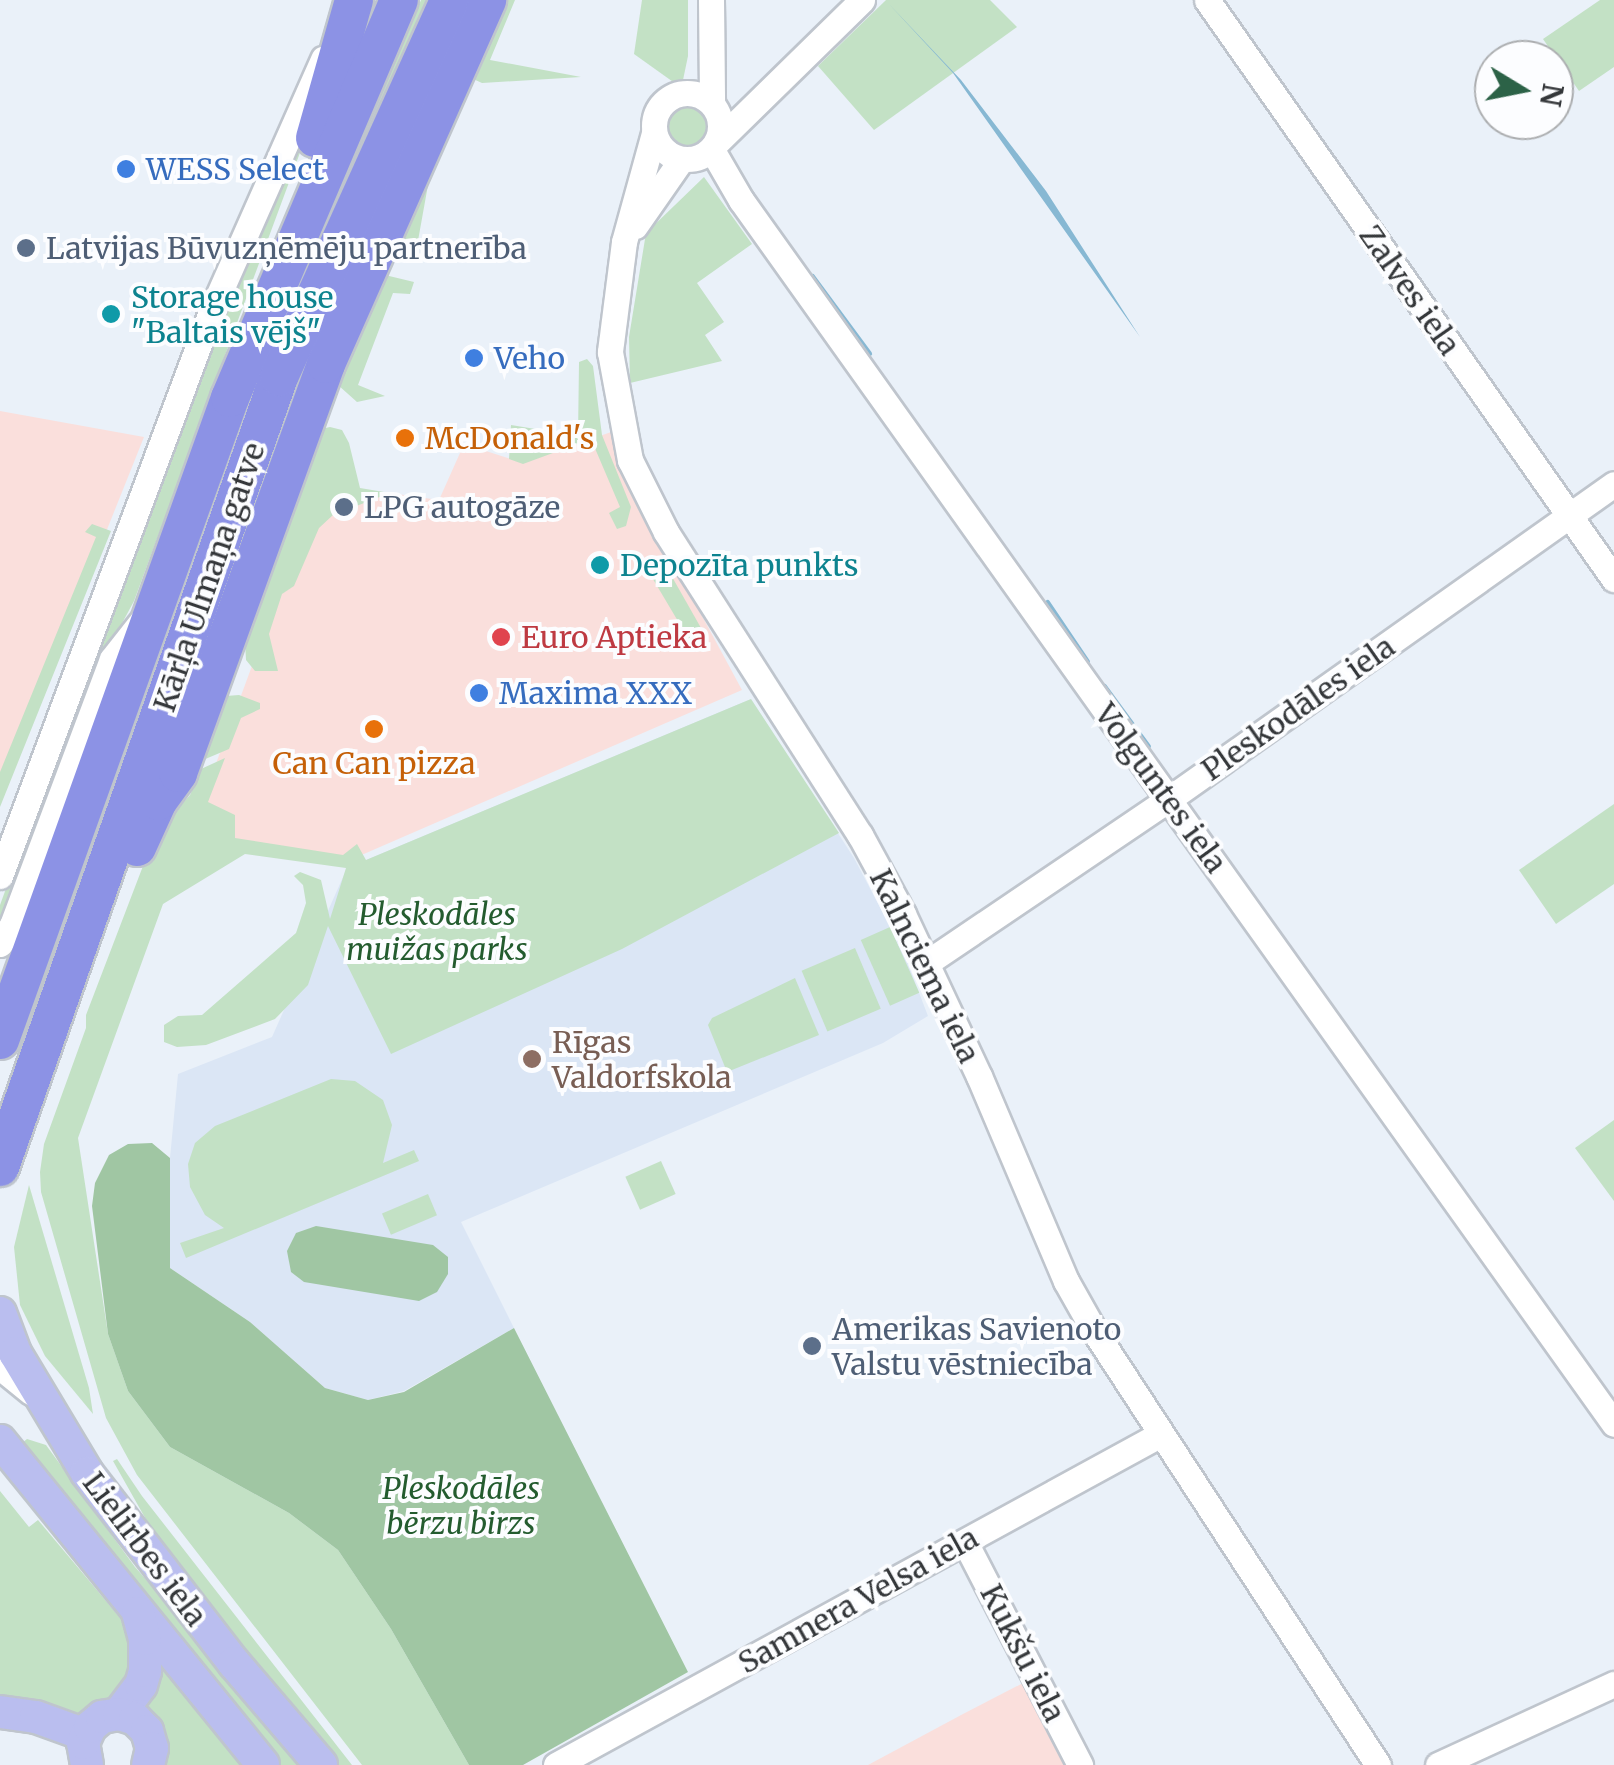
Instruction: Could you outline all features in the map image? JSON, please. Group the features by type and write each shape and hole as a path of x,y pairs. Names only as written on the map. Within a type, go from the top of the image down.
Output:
{"highway":[{"path":"252,340 268,261 324,114 352,0"},
{"name":"Kārļa Ulmaņa gatve","path":"0,1040 153,606 252,340 399,0"},
{"name":"Kārļa Ulmaņa gatve","path":"4,1153 279,377 449,0"},
{"path":"74,960 110,906 158,801 178,773 320,381 487,0"}],"main road":[{"path":"0,1182 4,1153"},
{"name":"Lielirbes iela","path":"0,1313 14,1353 87,1474 234,1663 321,1765"},
{"path":"4,1446 18,1431 34,1428 87,1474"},
{"name":"Lielirbes iela","path":"4,1446 263,1765"},
{"path":"119,1714 141,1685 145,1671 146,1640 137,1609"},
{"path":"0,1712 49,1720 86,1750 102,1717 119,1714 136,1718 148,1731 152,1748 148,1765"}],"street":[{"path":"0,876 212,312 352,0"},
{"path":"697,0 696,72 705,101 721,124 715,146"},
{"path":"705,101 711,0"},
{"path":"763,95 740,104 662,104 654,120 659,145 681,160 693,160 715,146 862,0"},
{"name":"Zalves iela","path":"1206,0 1614,579"},
{"name":"Kalnciema iela","path":"654,132 624,242 610,352 630,460 666,532 860,835 928,962 1066,1281 1159,1435 1378,1765"},
{"name":"Volguntes iela","path":"715,146 741,200 1614,1424"},
{"path":"624,242 681,160"},
{"name":"Pleskodāles iela","path":"928,962 1169,799 1614,484"},
{"path":"0,944 12,925 112,659 153,606"},
{"path":"0,1366 47,1411"},
{"name":"Samnera Velsa iela","path":"556,1765 1159,1435"},
{"name":"Kukšu iela","path":"965,1542 1080,1765"},
{"path":"1438,1765 1614,1684"}],"shaded area":[{"path":"0,411 144,437 0,797"},
{"path":"614,431 620,464 742,690 350,860 226,843 200,807 305,522 390,493 439,500 464,444 523,463"},
{"name":"Rīgas Valdorfskola","path":"751,699 854,858 903,951 928,1016 883,1043 461,1222 514,1328 404,1391 368,1400 325,1388 250,1322 170,1268 170,1158 178,1074 272,1037 347,868"},
{"path":"1025,1682 1065,1765 868,1765 963,1714"}],"green space":[{"path":"421,0 435,0 0,1131 0,1104 238,429 274,336"},
{"path":"506,0 515,0 490,60 581,77 482,83 471,78"},
{"path":"642,0 688,0 688,56 683,80 676,84 634,54"},
{"path":"886,0 990,0 1017,27 874,130 818,66"},
{"path":"1600,0 1614,0 1614,67 1579,91 1574,84 1574,40 1543,39"},
{"path":"464,95 428,185 414,263 409,263 396,253"},
{"path":"687,106 702,112 708,127 702,142 687,148 672,142 666,127 672,112"},
{"path":"311,123 134,601 105,655 0,932 0,905 182,406 300,127"},
{"path":"704,177 752,244 697,283 724,322 705,335 722,361 630,383 629,337 646,233"},
{"path":"385,275 414,282 410,294 393,293 358,385 385,396 357,402 338,385"},
{"path":"587,359 593,366 602,435 631,507 626,526 617,529 609,513 620,507 591,439 523,464 509,459 511,425 578,436 579,362"},
{"path":"321,429 342,430 349,443 360,488 390,493 333,515 319,528 294,586 282,594 269,634 278,671 255,671 246,660 245,641"},
{"path":"92,524 111,531 0,807 0,772 96,537 85,532"},
{"path":"651,560 667,568 705,635 691,643 644,564"},
{"path":"239,695 260,703 260,709 241,718 229,749 203,760 226,696"},
{"name":"Pleskodāles muižas parks","path":"751,699 839,833 622,949 391,1054 328,926 308,985 275,1019 206,1045 177,1047 164,1042 164,1025 178,1016 202,1015 296,933 306,903 303,885 294,876 300,872 321,880 330,919 346,868 245,854 163,904 78,1138 108,1334 128,1391 170,1447 289,1513 338,1550 391,1629 469,1765 362,1765 137,1475 106,1418 41,1192 40,1172 44,1144 86,1028 86,1015 156,832 190,795 201,769 225,758 208,802 235,815 235,838 343,855 357,844 366,860"},
{"path":"1614,804 1614,884 1556,924 1519,870"},
{"path":"890,927 919,993 890,1006 861,940"},
{"path":"855,948 881,1009 827,1031 802,971"},
{"path":"795,978 819,1035 727,1072 708,1025 712,1018"},
{"path":"331,1079 355,1081 383,1100 392,1125 383,1163 414,1150 419,1161 186,1258 180,1243 224,1228 205,1215 190,1187 188,1164 195,1143 215,1126"},
{"path":"1614,1120 1614,1201 1575,1148"},
{"name":"Pleskodāles bērzu birzs","path":"152,1143 170,1158 170,1268 250,1322 325,1388 368,1400 404,1392 514,1328 688,1672 523,1765 469,1765 391,1629 338,1550 289,1513 170,1447 128,1391 108,1334 92,1206 95,1183 109,1155 128,1144"},
{"path":"661,1161 676,1194 640,1210 625,1177"},
{"path":"29,1185 89,1388 93,1414 45,1356 20,1305 14,1247"},
{"path":"428,1194 437,1215 391,1235 382,1214"},
{"path":"316,1226 433,1245 448,1257 448,1274 437,1292 419,1301 304,1282 291,1272 287,1251 296,1233"},
{"path":"27,1439 46,1445 135,1567 310,1765 276,1765 22,1443"},
{"path":"117,1459 352,1765 335,1765 196,1589 148,1523 113,1461"},
{"path":"0,1491 29,1527 38,1520 133,1633 128,1692 83,1716 0,1702"},
{"path":"153,1653 248,1765 161,1765 138,1708"}],"water":[{"path":"888,3 961,80 1046,191 1140,337 953,73"}],"waterway":[{"path":"812,276 869,353"},
{"path":"1047,602 1087,661"},
{"path":"1104,686 1148,746"}],"place":[{"name":"WESS Select","path":"126,169"},
{"name":"Latvijas Būvuzņēmēju partnerība","path":"26,248"},
{"name":"Storage house \"Baltais vējš\"","path":"111,314"},
{"name":"Veho","path":"474,358"},
{"name":"McDonald's","path":"405,438"},
{"name":"LPG autogāze","path":"344,507"},
{"name":"Depozīta punkts","path":"600,565"},
{"name":"Euro Aptieka","path":"501,637"},
{"name":"Maxima XXX","path":"479,693"},
{"name":"Can Can pizza","path":"374,729"},
{"name":"Rīgas Valdorfskola","path":"532,1059"},
{"name":"Amerikas Savienoto Valstu vēstniecība","path":"812,1346"}]}
